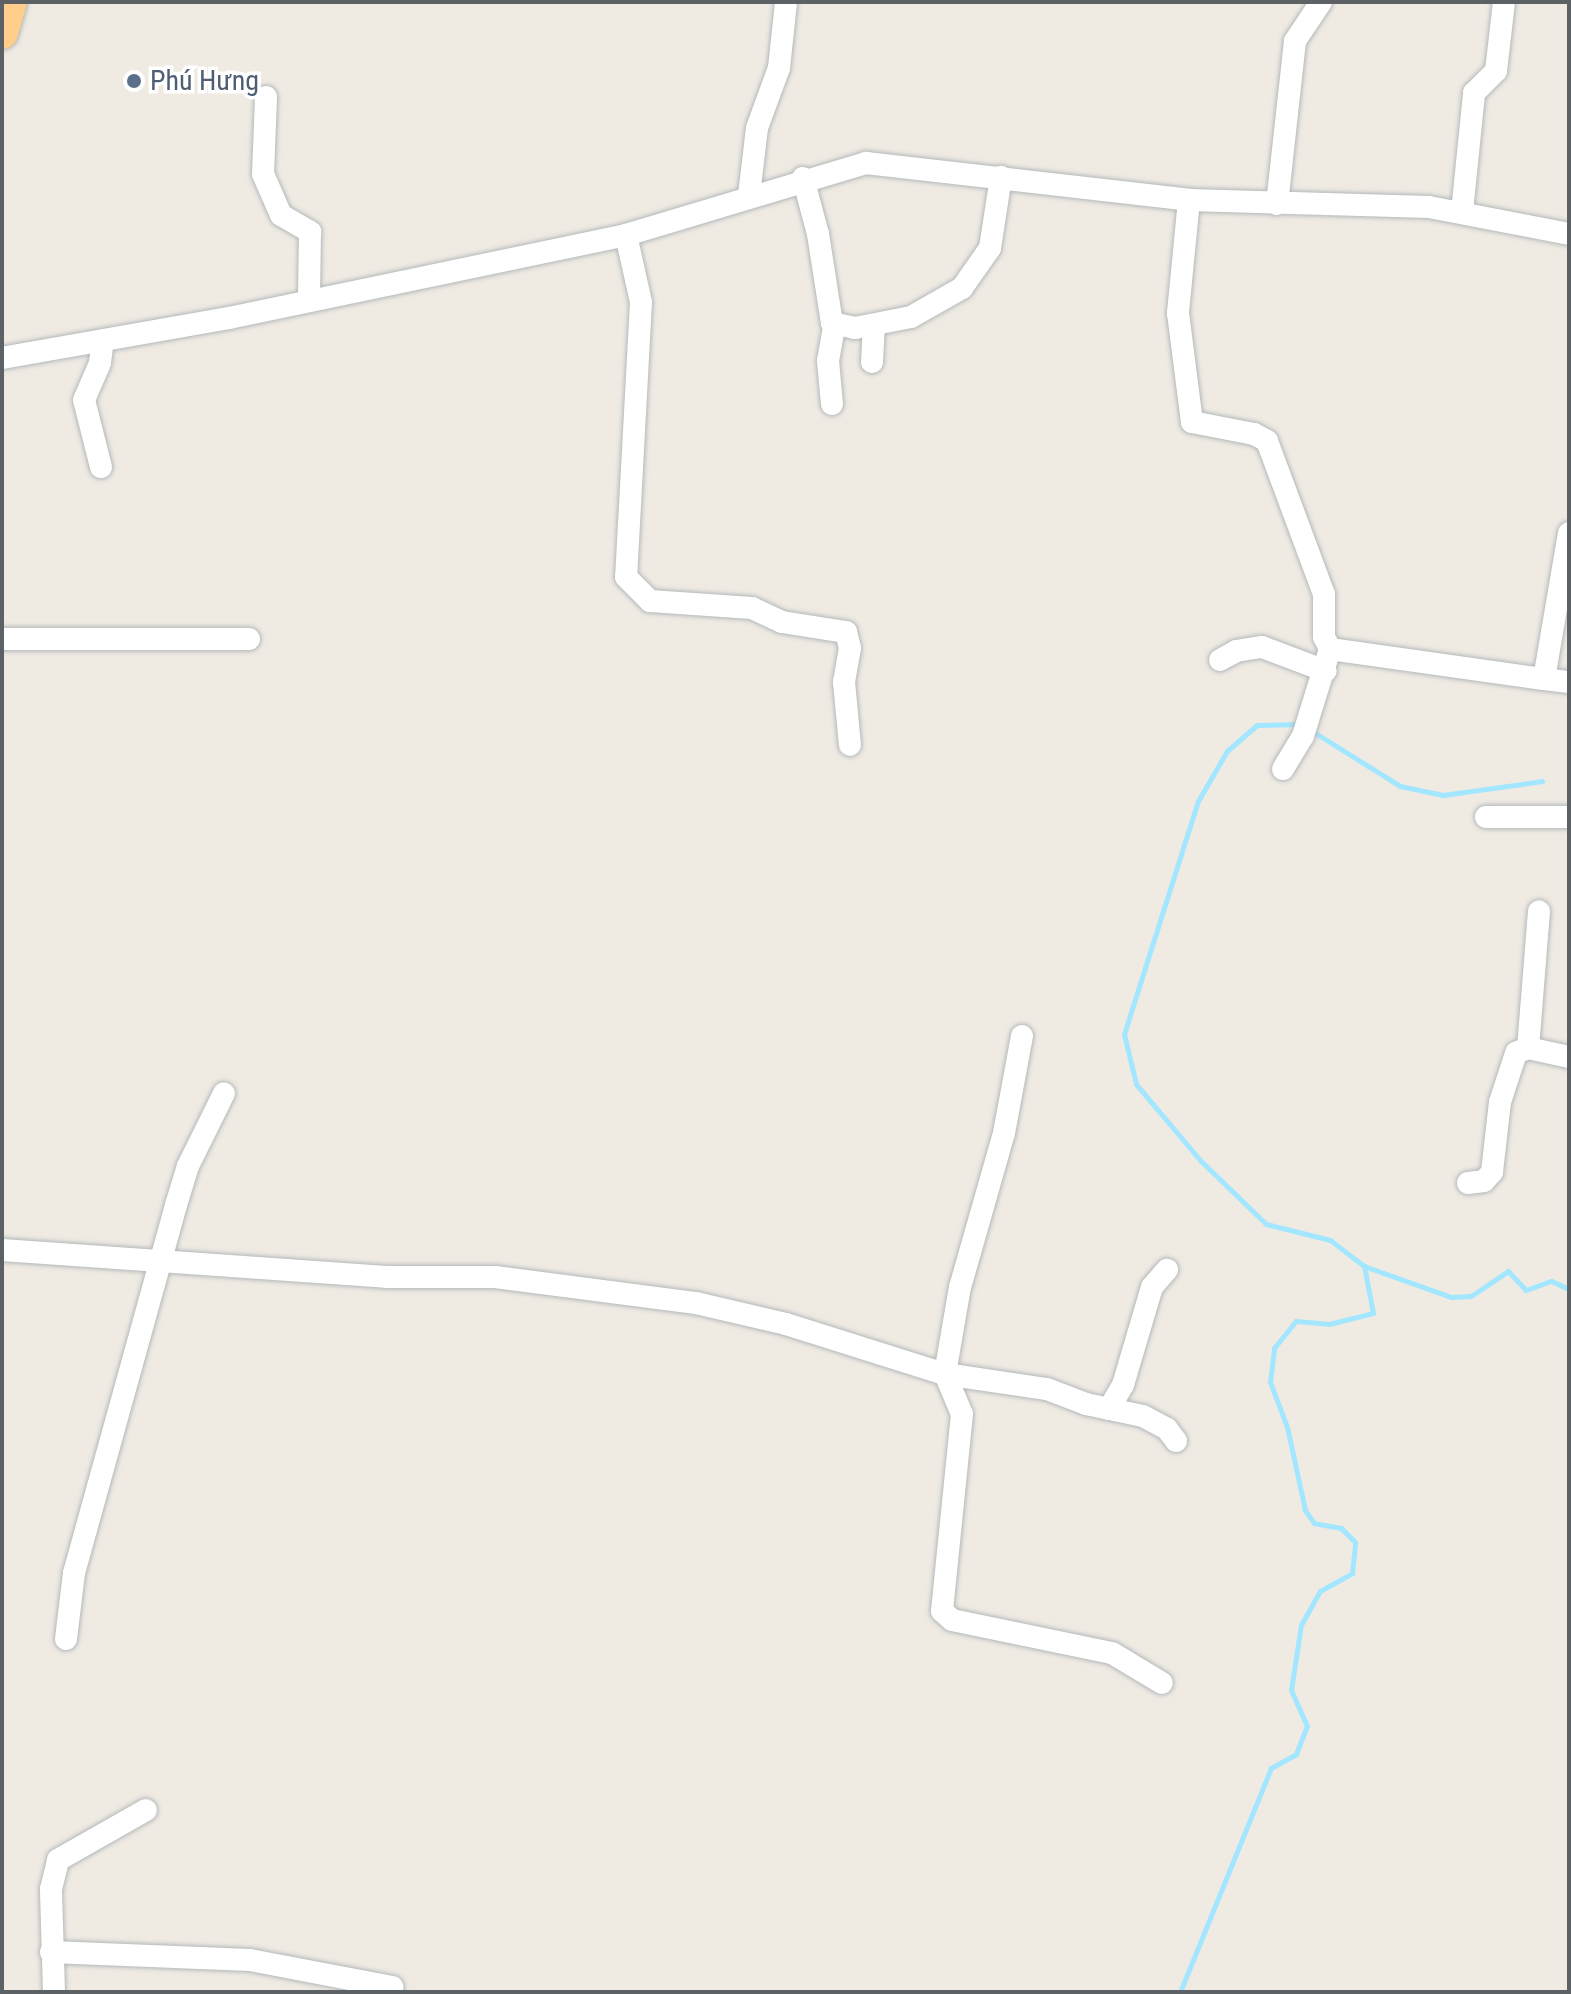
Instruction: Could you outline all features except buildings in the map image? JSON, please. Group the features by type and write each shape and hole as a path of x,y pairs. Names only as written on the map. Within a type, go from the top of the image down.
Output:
{"highway":[{"path":"2,30 11,2"}],"street":[{"path":"749,195 757,128 779,68 786,2"},
{"path":"1277,204 1295,41 1321,2"},
{"path":"1462,212 1474,93 1496,71 1504,2"},
{"path":"266,97 263,174 281,215 310,232 309,299"},
{"path":"2,358 626,235 803,178 866,163 1189,200 1462,212 1569,234"},
{"path":"834,326 874,325 911,317 962,288 990,248 1001,177"},
{"path":"803,178 834,326 828,361 832,404"},
{"path":"1189,200 1178,313 1192,422 1254,434 1267,441 1324,594 1324,637 1328,660 1303,736 1283,769"},
{"path":"626,235 641,302 626,577 650,601 752,608 782,622 846,632 850,745"},
{"path":"872,362 874,325"},
{"path":"101,467 84,400 100,363 103,340"},
{"path":"1544,679 1569,533"},
{"path":"2,639 249,639"},
{"path":"1220,660 1236,651 1262,647 1328,660 1569,682"},
{"path":"1486,817 1569,817"},
{"path":"1528,1048 1539,911"},
{"path":"1022,1036 1004,1133 964,1272 945,1374 962,1414 945,1617 1076,1649 1106,1651 1162,1683"},
{"path":"1468,1183 1484,1181 1492,1172 1509,1070 1516,1053 1528,1048 1569,1057"},
{"path":"66,1639 74,1573 159,1264 188,1166 224,1093"},
{"path":"2,1250 159,1264 495,1277 696,1303 786,1324 945,1374 1047,1389 1153,1420 1176,1441"},
{"path":"1109,1409 1123,1385 1152,1287 1167,1270"},
{"path":"54,1992 51,1889 58,1860 146,1810"},
{"path":"51,1952 250,1960 392,1987"}],"waterway":[{"path":"1180,1992 1271,1768 1296,1754 1307,1726 1291,1690 1301,1625 1320,1591 1352,1573 1355,1542 1341,1528 1314,1523 1305,1510 1287,1427 1270,1382 1274,1348 1296,1321 1329,1324 1373,1313 1364,1266 1330,1240 1266,1224 1200,1160 1136,1084 1124,1034 1198,801 1227,751 1257,725 1299,724"},
{"path":"1312,731 1400,786 1443,795 1542,781"},
{"path":"1364,1266 1451,1297 1471,1296 1508,1271 1526,1290 1551,1281 1569,1289"}],"place":[{"name":"Phú Hưng","path":"134,81"}]}
